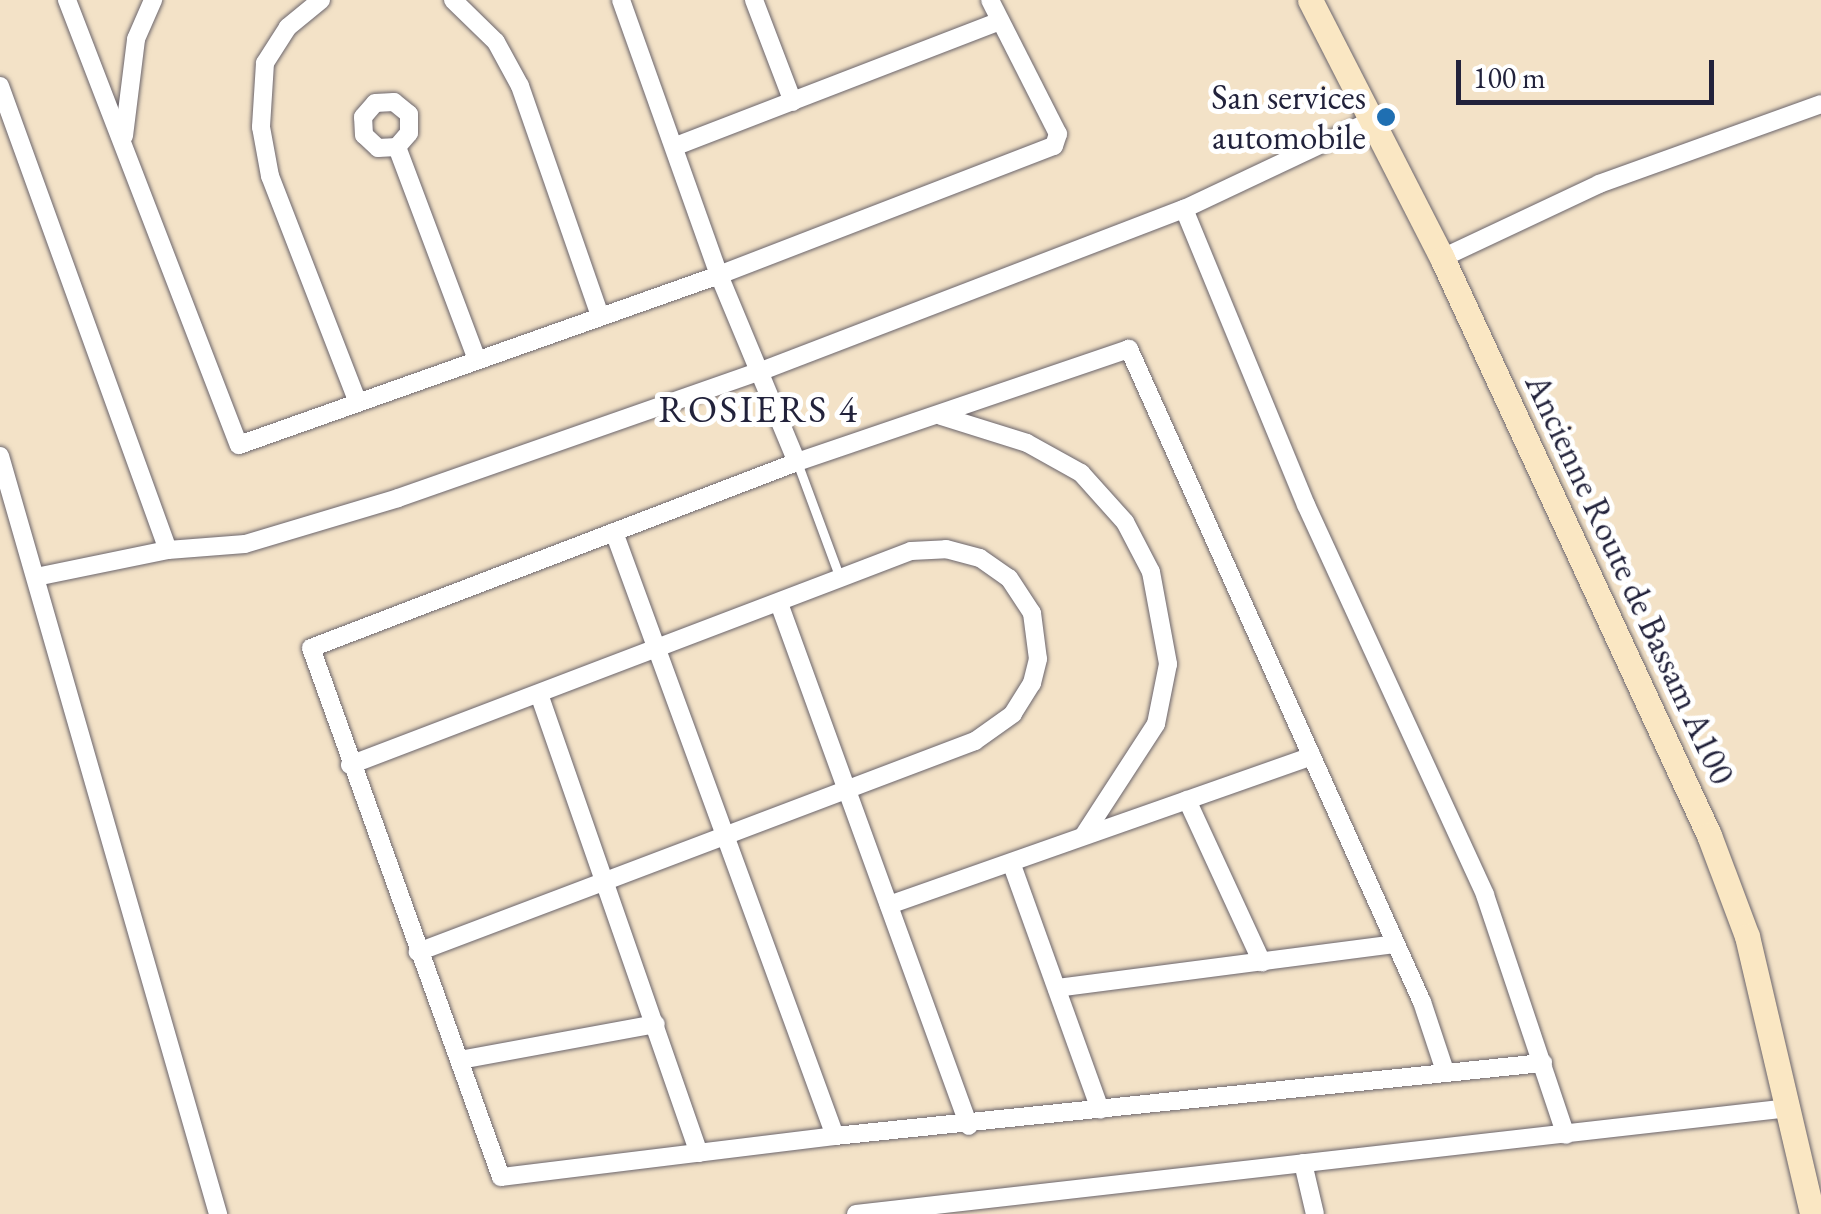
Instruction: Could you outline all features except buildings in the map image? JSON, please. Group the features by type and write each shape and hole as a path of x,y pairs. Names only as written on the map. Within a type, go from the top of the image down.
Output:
{"main road":[{"name":"Ancienne Route de Bassam A100","path":"1310,0 1442,258 1709,835 1747,936 1812,1214"}],"street":[{"path":"67,0 232,440 247,444 719,274 1054,146 1058,134 990,0"},
{"path":"123,146 136,39 153,0"},
{"path":"321,0 288,27 265,63 260,127 270,176 358,404"},
{"path":"453,0 496,42 520,86 600,316"},
{"path":"620,0 676,146 719,274 764,370 797,462"},
{"path":"754,0 793,102"},
{"path":"676,146 1000,21"},
{"path":"0,86 168,550"},
{"path":"1442,258 1598,184 1821,104"},
{"path":"36,577 168,550 245,544 379,503 764,370 1184,209 1372,120"},
{"path":"397,148 477,360"},
{"path":"1184,209 1306,504 1486,894 1566,1135"},
{"path":"1445,1071 1395,944 1134,354 1120,348 941,416 797,462 312,645 350,764 501,1178 835,1136 969,1126 1543,1063"},
{"path":"941,416 1027,443 1081,473 1125,522 1151,572 1168,664 1156,724 1084,835"},
{"path":"0,456 218,1214"},
{"path":"614,532 727,831 835,1136"},
{"path":"350,764 780,606 911,551 963,551 996,568 1022,592 1038,658 1020,704 991,732 418,952"},
{"path":"780,606 842,788 969,1126"},
{"path":"539,694 699,1153"},
{"path":"889,905 1012,866 1084,835 1312,756"},
{"path":"1187,800 1262,962"},
{"path":"1012,866 1100,1110"},
{"path":"1057,988 1395,944"},
{"path":"460,1060 656,1024"},
{"path":"860,1214 1789,1108"},
{"path":"1303,1164 1315,1214"}],"lane":[{"path":"797,462 841,581"}],"place":[{"name":"San services automobile","path":"1386,117"}],"district":[{"name":"ROSIERS 4","path":"759,409"}]}
